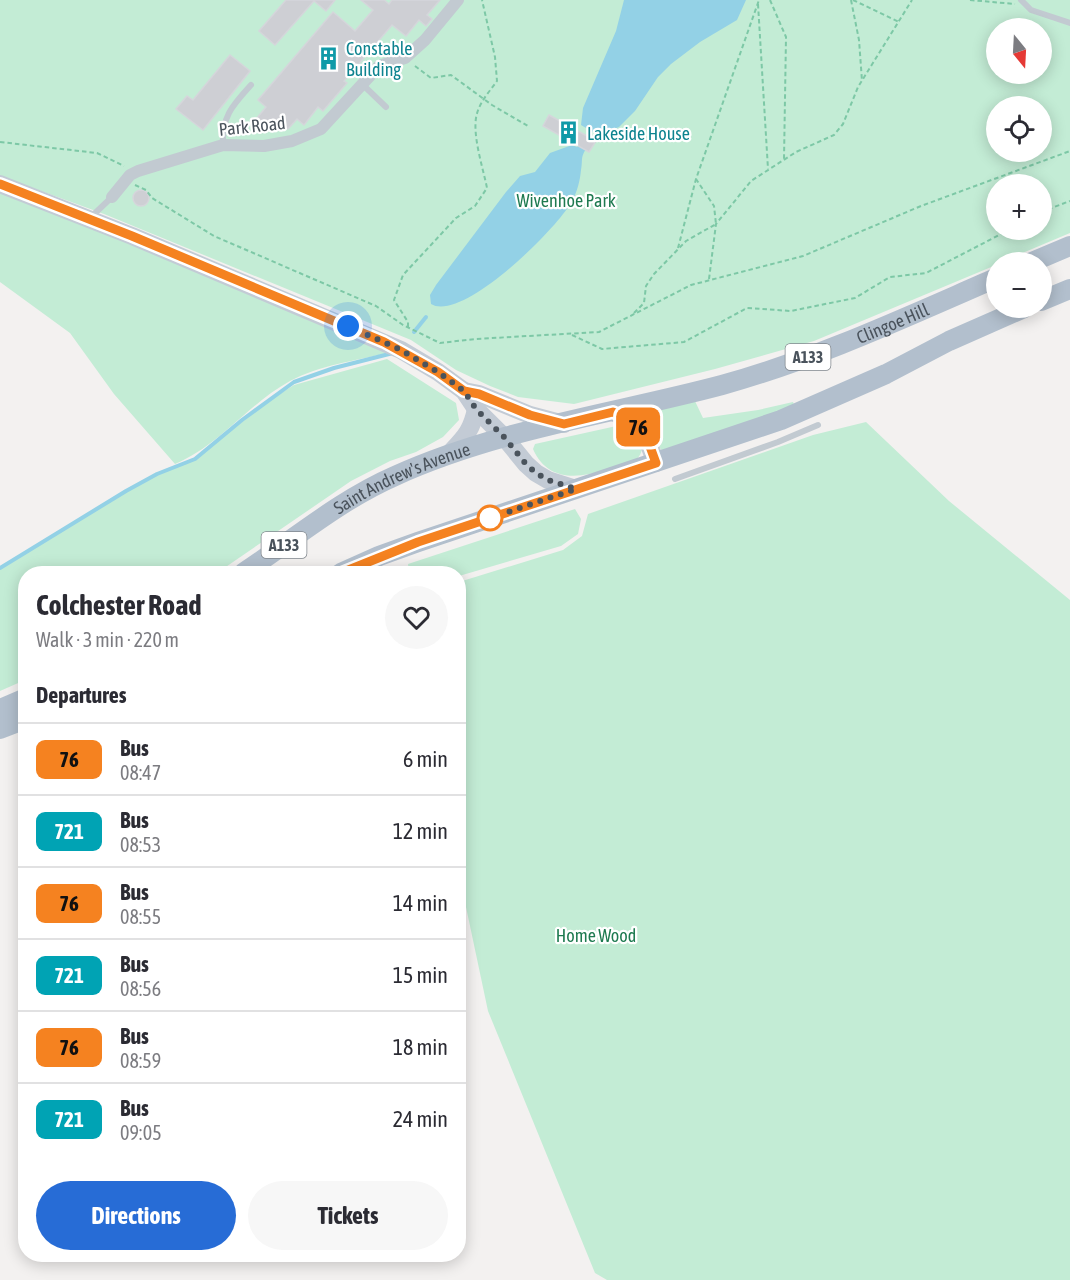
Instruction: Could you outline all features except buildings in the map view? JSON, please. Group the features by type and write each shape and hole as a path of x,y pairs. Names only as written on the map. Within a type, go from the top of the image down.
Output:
{"main road":[{"path":"0,184 321,314 401,350 464,391 476,409 536,473 548,480 576,489"},
{"path":"1052,254 1070,246"},
{"name":"Clingoe Hill","path":"613,412 724,384 811,356 986,282"},
{"path":"1052,296 1070,289"},
{"name":"A133","path":"358,566 418,542 781,420 877,378 949,341 1001,318"},
{"path":"464,391 479,394 530,415 564,424"},
{"path":"451,452 473,425 476,409"},
{"path":"613,412 633,422 645,433 656,463"},
{"name":"Saint Andrew's Avenue","path":"253,566 356,495 394,476 451,452 504,437 613,412"},
{"path":"0,709 18,701"},
{"path":"0,729 18,722"}],"street":[{"name":"Park Road","path":"112,197 125,181 138,171 223,145 264,146 292,141 321,129 379,66 405,58 425,40 458,0"}],"lane":[{"path":"1022,2 1038,13 1070,23"},
{"path":"362,84 386,107"},
{"path":"223,145 223,129 230,108 251,85"},
{"name":"Park Road","path":"90,219 112,197"},
{"path":"675,479 768,446 818,425"}],"path":[{"path":"408,327 408,322 394,300 404,275 456,218 475,206 487,188 478,143 476,118 484,100 497,81 495,57 482,0"},
{"path":"770,0 786,37 784,159"},
{"path":"852,0 859,40 862,81"},
{"path":"852,0 899,22"},
{"path":"632,315 644,303 646,286 654,274 686,241 716,224 746,186 784,159 834,135 843,124 862,81 912,0"},
{"path":"970,0 1022,2"},
{"path":"758,1 768,169"},
{"path":"678,248 696,179 758,1"},
{"path":"405,58 431,78 451,75 484,100 528,126"},
{"path":"0,142 97,153 138,171"},
{"path":"125,181 146,190 152,198 214,236 376,306 408,327 440,343 599,332 691,285 804,256 921,206 1070,151"},
{"path":"696,179 714,206 716,224 709,280"},
{"path":"1052,208 1070,201"},
{"path":"569,334 602,349 684,342 747,309 791,311 855,298 890,277 926,273 990,240"}],"green space":[{"name":"Wivenhoe Park","path":"0,0 1070,0 1070,233 1025,252 986,252 986,269 814,341 715,369 574,404 518,397 490,386 456,370 411,340 104,214 0,176"},
{"path":"0,192 87,224 387,353 325,367 290,381 260,401 206,447 175,464 114,394 70,333 0,282"},
{"path":"387,359 456,403 459,420 443,437 416,452 390,461 351,481 227,566 18,566 18,683 0,691 0,568 126,491 157,474 195,459 270,400 294,385"},
{"path":"694,399 703,418 793,402 795,407 662,452 652,429 639,416"},
{"name":"Home Wood","path":"866,422 949,501 1070,600 1070,1280 607,1280 595,1273 488,1011 466,907 466,580 563,550 582,536 588,514 813,435"},
{"path":"621,425 639,440 642,449 640,455 636,460 594,473 579,476 553,471 542,463 533,449 535,444"},
{"path":"575,509 581,519 578,534 561,546 466,574 466,566 408,566 408,564"}],"water":[{"path":"624,0 746,0 737,20 700,42 671,64 658,77 635,111 619,127 598,135 581,125 583,108 616,31"},
{"path":"572,145 577,147 579,145 586,149 582,157 578,186 572,201 548,231 508,270 486,287 464,300 445,306 431,304 430,295 436,285 520,176 535,172 550,153"}],"waterway":[{"path":"414,332 426,317"},
{"path":"0,568 126,491 157,474 195,459 242,420 294,382 334,368 393,353"}],"bus line":[{"name":"76","path":"0,184 132,236 384,342 438,372 464,391 479,394 530,415 564,424 613,412 633,422 645,433 656,463 418,542 357,566"}],"place":[{"name":"Constable Building","path":"328,58"},
{"name":"Lakeside House","path":"569,133"}],"route":[{"path":"348,326 401,350 438,372 464,391 476,409 536,473 548,480 576,489 490,518"}]}
